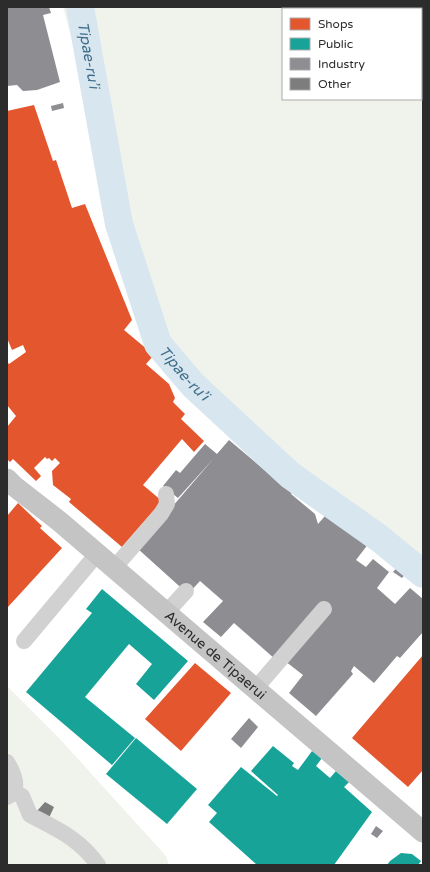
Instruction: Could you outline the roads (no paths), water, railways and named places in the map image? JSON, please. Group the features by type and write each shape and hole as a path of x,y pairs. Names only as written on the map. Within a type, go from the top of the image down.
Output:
{"main road":[{"name":"Avenue de Tipaerui","path":"9,486 59,521 423,832"}],"street":[{"path":"114,568 161,514 167,504 166,494"},
{"path":"24,641 97,554"},
{"path":"166,612 186,591"},
{"path":"255,689 324,610"},
{"path":"7,762 14,773 15,786 10,794 22,796 30,815 74,839 92,856 98,865"}],"waterway":[{"name":"Tipae-ru’i","path":"80,7 119,224 158,344 193,385 290,475 379,538 423,574"}]}
